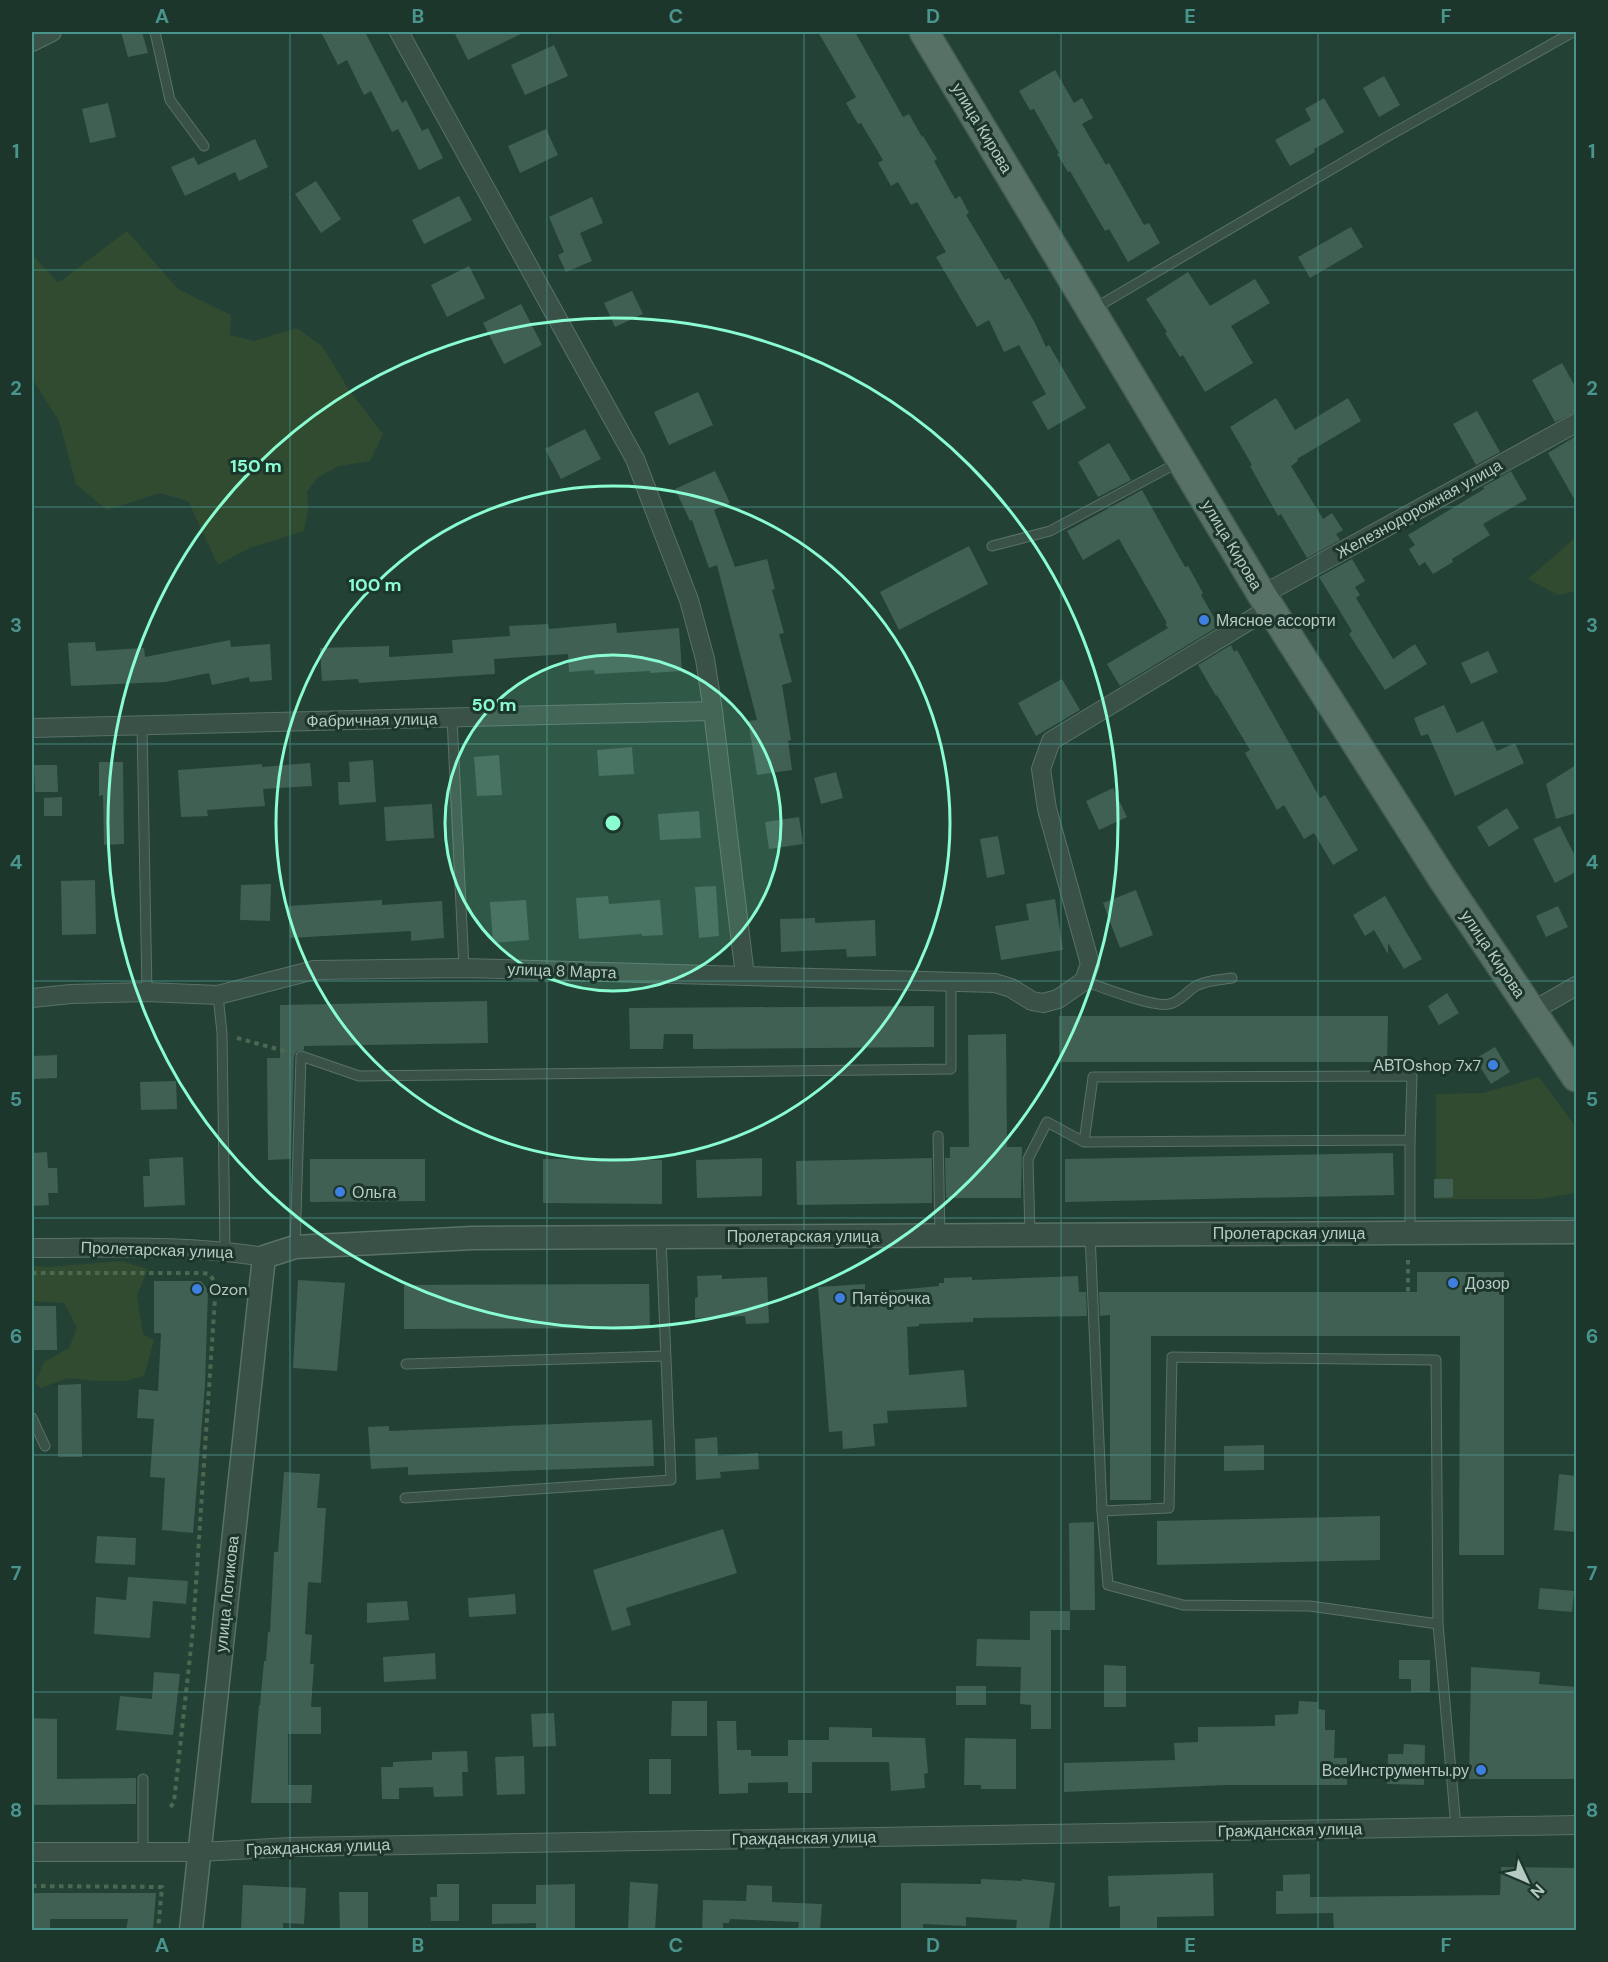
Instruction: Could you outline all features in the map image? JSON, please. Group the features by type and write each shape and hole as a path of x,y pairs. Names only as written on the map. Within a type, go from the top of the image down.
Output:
{"main road":[{"name":"улица Кирова","path":"924,32 1266,601 1442,878 1576,1077"}],"street":[{"path":"32,42 52,32"},
{"path":"399,32 635,459 689,600 705,659 713,711 744,976"},
{"name":"Железнодорожная улица","path":"1084,981 1090,964 1047,809 1041,769 1051,741 1266,601 1576,423"},
{"name":"Фабричная улица","path":"32,728 713,711"},
{"name":"улица 8 Марта","path":"32,998 71,994 147,992 218,995 314,970 464,968 995,983 1011,988 1032,1001 1043,1003 1058,999 1084,981"},
{"path":"1531,1012 1576,986"},
{"name":"Пролетарская улица","path":"32,1248 225,1250 264,1257 295,1247 472,1238 661,1235 778,1238 1576,1232"},
{"name":"улица Лотикова","path":"191,1930 264,1257"},
{"name":"Гражданская улица","path":"32,1852 199,1852 303,1847 1576,1825"}],"lane":[{"path":"155,32 170,100 204,146"},
{"path":"1092,310 1383,139 1573,32"},
{"path":"992,546 1050,531 1181,460"},
{"path":"452,718 464,968"},
{"path":"142,726 147,992"},
{"path":"1084,981 1154,1004 1168,1005 1207,981 1232,978"},
{"path":"295,1247 301,1056 359,1076 951,1069 951,983"},
{"path":"218,995 222,1033 225,1250"},
{"path":"1084,1142 1093,1077 1412,1076 1410,1232"},
{"path":"1030,1235 1028,1159 1047,1122 1084,1142 1410,1140"},
{"path":"938,1136 940,1235"},
{"path":"1090,1234 1102,1511 1108,1585 1184,1605 1310,1606 1438,1624"},
{"path":"405,1498 671,1480 661,1235"},
{"path":"406,1364 666,1356"},
{"path":"1102,1511 1169,1508 1172,1357 1436,1360 1438,1624 1456,1827"},
{"path":"32,1418 45,1446"},
{"path":"143,1779 143,1851"}],"path":[{"path":"222,1033 301,1056"},
{"path":"1408,1260 1408,1292"},
{"path":"32,1273 203,1273 209,1274 216,1283 193,1629 174,1802 168,1811"},
{"path":"32,1886 162,1887 158,1930"}],"green space":[{"path":"127,231 178,289 231,315 230,335 254,341 297,328 322,346 349,390 383,434 370,461 339,466 318,477 307,492 308,510 304,531 250,548 218,565 188,501 160,493 107,510 76,484 59,421 32,378 32,254 58,283"},
{"path":"1576,537 1576,591 1558,595 1528,579"},
{"path":"1539,1077 1576,1127 1576,1193 1539,1199 1436,1199 1436,1094 1483,1093"},
{"path":"121,1261 148,1269 137,1295 143,1334 154,1340 144,1376 125,1381 68,1378 41,1388 35,1383 44,1362 69,1348 77,1328 64,1303 32,1301 32,1266 47,1267"}],"building":[{"path":"121,32 142,32 148,53 128,57"},
{"path":"321,32 365,32 402,103 406,100 422,131 428,128 443,158 419,170 398,129 392,132 371,91 364,95 347,60 338,65"},
{"path":"454,32 525,32 468,60"},
{"path":"818,32 855,32 903,117 909,114 937,159 934,161 955,199 960,196 969,213 966,215 1005,280 1009,278 1046,347 1049,345 1086,408 1048,430 1032,402 1046,394 1019,345 1004,352 989,320 977,327 936,257 946,252 917,202 911,205 898,182 891,186 878,163 883,160 846,103 856,97"},
{"path":"554,45 568,76 525,95 511,65"},
{"path":"1055,70 1074,103 1082,98 1093,118 1082,124 1106,165 1109,163 1144,225 1149,223 1160,243 1128,262 1109,229 1105,231 1070,171 1068,172 1034,109 1030,110 1019,91"},
{"path":"1384,76 1400,105 1379,117 1363,88"},
{"path":"1324,98 1344,132 1290,166 1275,140 1311,120 1305,109"},
{"path":"108,103 116,137 90,143 82,109"},
{"path":"546,129 558,155 520,173 508,146"},
{"path":"255,139 268,167 239,181 235,172 185,196 171,167 194,157 198,165"},
{"path":"316,181 341,219 321,233 295,194"},
{"path":"459,196 472,220 424,244 412,220"},
{"path":"592,197 603,223 580,233 592,261 566,272 558,255 564,252 549,217"},
{"path":"1351,227 1363,247 1310,278 1298,257"},
{"path":"469,266 485,298 447,317 431,285"},
{"path":"1188,272 1210,306 1255,279 1270,303 1231,326 1253,363 1205,392 1183,355 1180,357 1146,299"},
{"path":"632,291 643,314 615,327 604,303"},
{"path":"521,304 542,345 504,364 483,323"},
{"path":"1562,363 1576,388 1576,412 1555,422 1532,380"},
{"path":"698,392 713,425 669,445 654,412"},
{"path":"1276,398 1295,430 1348,398 1361,421 1297,459 1298,461 1291,466 1323,519 1332,513 1343,530 1336,534 1340,540 1307,558 1281,514 1278,516 1230,427"},
{"path":"1477,411 1500,452 1476,465 1453,424"},
{"path":"585,429 601,459 561,479 545,449"},
{"path":"1576,436 1576,502 1548,453"},
{"path":"1109,443 1131,480 1098,497 1078,462"},
{"path":"715,471 730,503 714,510 735,567 767,559 775,589 772,590 784,633 779,634 792,682 782,685 791,740 788,741 792,770 757,775 748,721 757,720 717,565 709,568 692,520 690,521 675,489"},
{"path":"1511,471 1527,499 1483,524 1490,535 1452,559 1453,562 1433,574 1425,562 1419,566 1409,549 1415,545 1408,535"},
{"path":"1142,490 1185,567 1188,566 1219,626 1120,686 1107,664 1168,628 1165,624 1167,623 1119,539 1083,560 1067,531"},
{"path":"969,546 988,584 899,630 880,592"},
{"path":"1352,559 1365,581 1355,587 1360,595 1356,598 1393,659 1415,644 1427,664 1385,690 1349,634 1352,631 1319,577"},
{"path":"616,623 617,633 679,628 682,671 595,674 594,670 569,672 568,654 494,659 495,674 359,683 358,679 322,681 320,648 389,646 389,657 453,653 452,640 510,636 509,626 548,624 549,629"},
{"path":"230,640 231,647 270,644 272,680 250,682 249,677 212,685 209,673 165,682 71,686 68,643 95,642 96,651 144,648 145,657"},
{"path":"1231,645 1234,652 1237,650 1320,798 1325,795 1358,850 1333,865 1314,833 1304,839 1284,805 1277,810 1245,753 1250,750 1198,665"},
{"path":"1488,651 1498,672 1471,684 1461,663"},
{"path":"1062,679 1080,710 1036,736 1018,703"},
{"path":"1444,705 1457,733 1483,721 1497,751 1515,743 1524,763 1455,796 1428,734 1421,736 1414,718"},
{"path":"632,747 634,774 599,776 597,750"},
{"path":"499,755 502,795 477,796 474,757"},
{"path":"373,760 376,802 339,805 338,782 350,782 349,762"},
{"path":"99,762 123,762 124,844 104,845 103,795 99,796"},
{"path":"310,763 312,786 263,789 265,806 207,810 208,816 181,817 178,770"},
{"path":"34,765 57,765 58,792 35,792"},
{"path":"1576,765 1576,813 1556,819 1546,784"},
{"path":"836,772 843,798 821,804 814,778"},
{"path":"1113,788 1127,817 1099,830 1086,801"},
{"path":"62,797 62,816 44,816 44,798"},
{"path":"432,804 434,838 386,841 384,807"},
{"path":"1507,808 1519,828 1489,847 1477,827"},
{"path":"699,811 701,838 660,840 658,814"},
{"path":"799,817 803,844 769,849 765,822"},
{"path":"1560,826 1576,858 1576,872 1555,883 1533,839"},
{"path":"998,836 1005,874 987,878 980,839"},
{"path":"95,880 96,934 62,935 61,881"},
{"path":"271,884 270,921 240,920 241,885"},
{"path":"716,886 719,936 699,938 695,887"},
{"path":"1136,890 1153,935 1120,948 1103,903"},
{"path":"608,896 609,904 660,900 663,935 642,936 642,934 579,939 576,898"},
{"path":"1385,896 1422,959 1404,969 1388,943 1388,954 1374,930 1365,936 1353,915"},
{"path":"1055,899 1063,950 1001,960 995,926 1029,920 1026,904"},
{"path":"382,900 382,905 442,901 444,938 411,941 411,931 290,938 288,906"},
{"path":"526,900 529,940 493,943 490,902"},
{"path":"1558,906 1568,927 1546,937 1536,916"},
{"path":"815,918 815,923 875,920 876,956 847,957 846,949 781,952 780,919"},
{"path":"1447,993 1459,1013 1439,1025 1428,1006"},
{"path":"487,1001 488,1043 304,1046 304,1050 297,1051 294,1056 291,1159 268,1160 267,1058 280,1058 280,1005"},
{"path":"934,1006 934,1047 693,1049 693,1034 664,1034 663,1049 630,1049 629,1008"},
{"path":"1059,1016 1388,1016 1387,1062 1059,1062"},
{"path":"1006,1034 1007,1147 1022,1147 1021,1198 946,1198 945,1158 950,1158 950,1147 969,1147 968,1035"},
{"name":"АВТОshop 7x7","path":"1495,1047 1510,1072 1491,1084 1475,1059"},
{"path":"57,1055 57,1078 32,1079 32,1056"},
{"path":"176,1081 177,1109 141,1110 140,1082"},
{"path":"47,1152 48,1168 57,1168 58,1193 48,1193 49,1205 32,1206 32,1153"},
{"path":"1393,1153 1394,1195 1065,1202 1065,1159"},
{"path":"183,1157 185,1205 144,1207 143,1176 150,1176 149,1159"},
{"path":"762,1158 762,1196 697,1198 696,1160"},
{"path":"932,1158 932,1203 797,1205 796,1161"},
{"path":"310,1159 425,1159 425,1201 310,1202"},
{"path":"543,1159 662,1160 662,1204 543,1203"},
{"path":"1434,1179 1453,1179 1453,1197 1434,1198"},
{"path":"1417,1272 1504,1272 1504,1555 1459,1555 1460,1336 1151,1336 1151,1500 1110,1500 1110,1315 1100,1316 1099,1292 1417,1292"},
{"path":"722,1275 722,1279 767,1277 769,1323 746,1324 745,1316 695,1318 695,1298 698,1297 697,1276"},
{"path":"1078,1276 1079,1292 1086,1292 1087,1316 973,1318 973,1322 919,1324 919,1326 907,1327 909,1375 964,1370 967,1407 887,1411 888,1423 873,1424 875,1446 843,1449 842,1431 829,1432 818,1287 865,1284 865,1293 939,1286 939,1283 944,1283 944,1278 972,1277 972,1280"},
{"path":"298,1280 345,1283 337,1371 293,1368"},
{"path":"154,1281 201,1281 208,1290 205,1385 193,1533 162,1530 165,1478 150,1477 154,1419 137,1418 139,1389 158,1391 161,1333 154,1333"},
{"path":"649,1284 650,1328 404,1329 404,1285"},
{"path":"32,1306 56,1306 57,1350 32,1350"},
{"path":"81,1384 82,1457 58,1457 58,1385"},
{"path":"652,1420 654,1466 408,1475 408,1467 371,1469 368,1427 389,1426 389,1431"},
{"path":"717,1437 718,1456 758,1453 759,1469 720,1472 721,1478 696,1480 695,1439"},
{"path":"1264,1445 1264,1470 1224,1471 1224,1446"},
{"path":"284,1472 320,1474 317,1508 326,1508 321,1583 308,1582 305,1634 312,1635 310,1664 314,1664 311,1707 321,1707 321,1734 288,1734 288,1785 312,1785 311,1803 251,1803 259,1705 268,1632 270,1632 274,1552 278,1552"},
{"path":"1559,1474 1576,1476 1576,1532 1554,1530"},
{"path":"1380,1516 1380,1560 1157,1565 1157,1521"},
{"path":"1094,1522 1095,1610 1070,1610 1069,1523"},
{"path":"723,1529 737,1573 626,1608 631,1625 612,1631 593,1570"},
{"path":"97,1536 136,1538 135,1565 95,1563"},
{"path":"128,1577 188,1581 186,1604 153,1601 150,1638 94,1634 96,1597 126,1600"},
{"path":"1540,1588 1574,1591 1572,1612 1538,1609"},
{"path":"515,1594 516,1614 469,1617 468,1598"},
{"path":"407,1601 409,1620 367,1623 367,1603"},
{"path":"1030,1611 1070,1611 1070,1630 1051,1630 1051,1729 1031,1729 1031,1705 1020,1704 1021,1667 976,1666 977,1639 1030,1640"},
{"path":"435,1653 436,1679 384,1682 383,1657"},
{"path":"1399,1660 1430,1660 1430,1692 1411,1692 1411,1679 1399,1679"},
{"path":"1104,1665 1126,1666 1126,1707 1104,1707"},
{"path":"1471,1667 1540,1672 1539,1684 1576,1687 1576,1779 1469,1779"},
{"path":"154,1672 180,1674 173,1735 116,1730 120,1696 152,1699"},
{"path":"956,1686 986,1686 986,1705 956,1705"},
{"path":"672,1701 707,1701 707,1736 671,1736"},
{"path":"1299,1701 1318,1702 1318,1709 1325,1710 1325,1730 1335,1730 1334,1758 1347,1758 1347,1785 1225,1785 1064,1792 1064,1763 1175,1760 1174,1743 1198,1742 1198,1727 1275,1726 1275,1715 1298,1714"},
{"path":"554,1713 556,1746 533,1747 531,1714"},
{"path":"32,1718 57,1719 57,1779 136,1778 136,1804 32,1805"},
{"path":"717,1721 736,1721 737,1750 751,1750 751,1756 788,1756 788,1740 829,1740 829,1727 872,1728 872,1737 925,1738 928,1773 924,1774 925,1788 891,1791 889,1762 812,1762 812,1793 788,1793 788,1782 748,1783 748,1793 719,1794"},
{"path":"965,1738 1016,1739 1016,1789 981,1789 981,1785 964,1785"},
{"path":"1404,1744 1425,1745 1424,1785 1387,1784 1388,1754 1403,1754"},
{"path":"467,1751 468,1772 462,1772 463,1796 434,1797 433,1787 399,1788 399,1799 382,1799 381,1767 393,1767 393,1762 432,1760 432,1752"},
{"path":"524,1756 525,1794 497,1795 495,1757"},
{"path":"649,1759 671,1759 671,1794 649,1794"},
{"path":"1501,1867 1576,1868 1576,1930 1334,1930 1333,1913 1276,1914 1276,1891 1283,1891 1283,1875 1310,1874 1310,1897 1500,1895"},
{"path":"1213,1873 1214,1916 1157,1917 1157,1930 1120,1930 1120,1906 1109,1907 1108,1876"},
{"path":"981,1879 1022,1881 1022,1879 1055,1883 1049,1930 1016,1930 1017,1920 966,1917 966,1926 923,1924 923,1930 901,1930 901,1883 981,1884"},
{"path":"630,1882 658,1884 655,1930 628,1930"},
{"path":"437,1884 459,1884 459,1921 431,1921 430,1897 437,1897"},
{"path":"575,1884 575,1930 536,1930 536,1923 492,1924 492,1904 536,1904 536,1885"},
{"path":"243,1885 306,1888 304,1924 283,1923 283,1930 241,1930"},
{"path":"747,1885 772,1886 772,1902 822,1904 820,1930 798,1930 799,1922 730,1919 729,1923 723,1923 723,1930 702,1930 703,1900 746,1901"},
{"path":"339,1892 368,1892 368,1930 340,1930"},
{"path":"32,1893 156,1893 153,1930 126,1930 128,1919 50,1919 50,1930 32,1930"}],"place":[{"name":"Мясное ассорти","path":"1204,620"},
{"name":"АВТОshop 7x7","path":"1493,1065"},
{"name":"Ольга","path":"340,1192"},
{"name":"Дозор","path":"1453,1283"},
{"name":"Ozon","path":"197,1289"},
{"name":"Пятёрочка","path":"840,1298"},
{"name":"ВсеИнструменты.ру","path":"1481,1770"}]}
